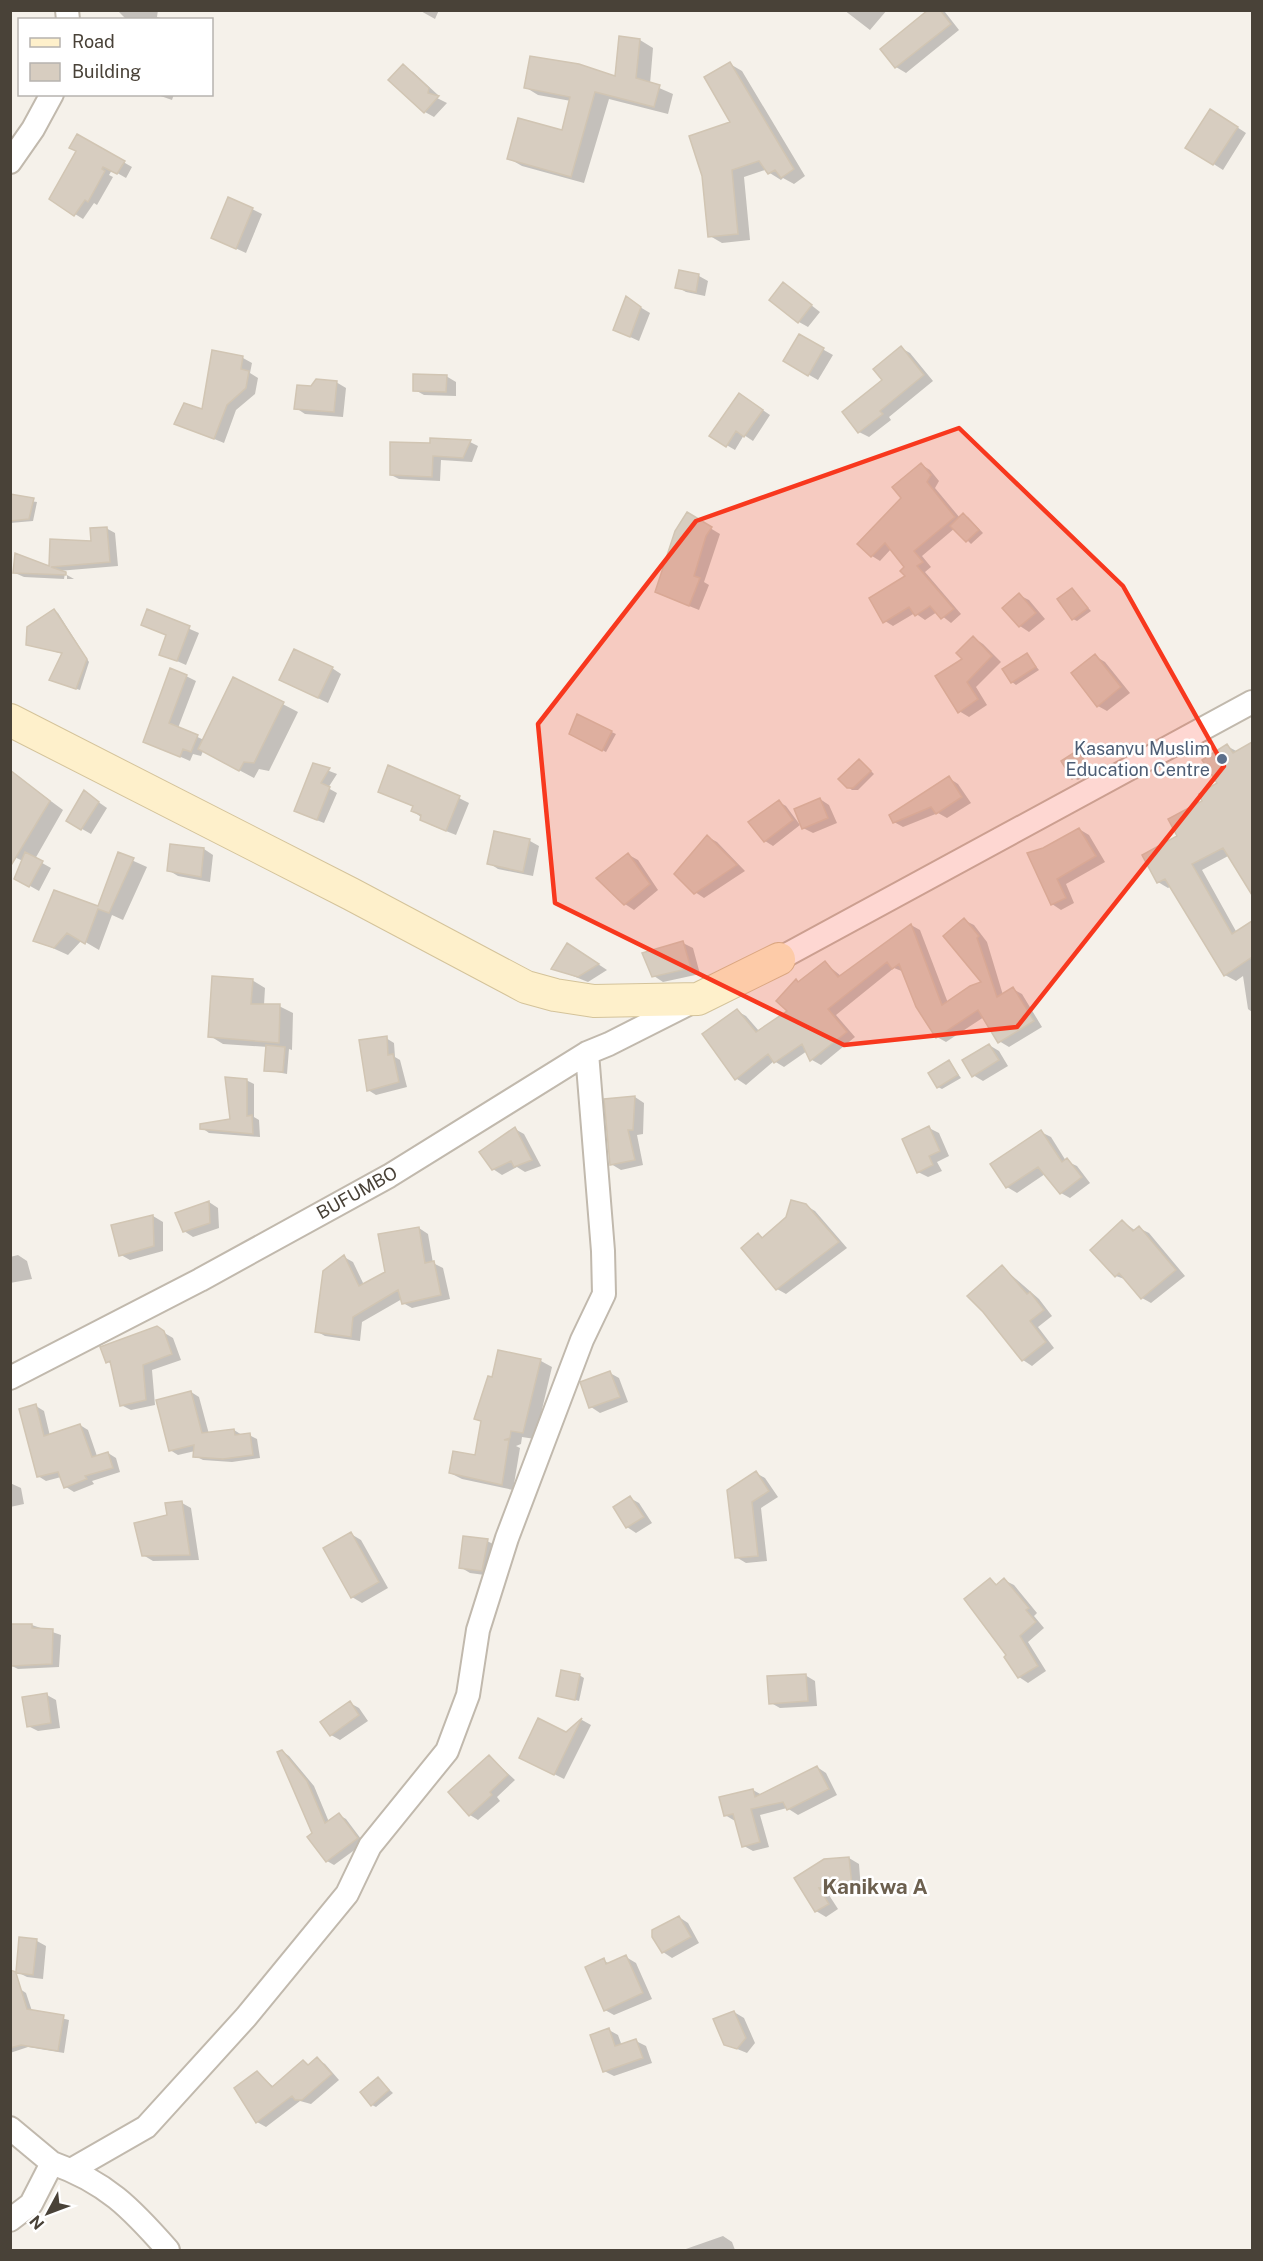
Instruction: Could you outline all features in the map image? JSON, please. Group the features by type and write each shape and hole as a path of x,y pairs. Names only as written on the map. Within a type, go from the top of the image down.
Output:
{"street":[{"path":"10,162 33,129 51,96"},
{"path":"10,720 351,894 494,972 526,987 555,996 594,1001 698,999 779,959 1252,702"},
{"name":"BUFUMBO","path":"10,1377 200,1280 389,1176 587,1053 698,999"},
{"path":"10,2220 31,2204 61,2166 146,2127 246,2017 347,1894 370,1846 447,1751 468,1695 478,1630 507,1538 565,1382 604,1294 603,1251 587,1053"},
{"path":"10,2128 61,2166 112,2192 168,2250"}],"highlighted area":[{"path":"959,428 1123,586 1224,766 1017,1027 844,1045 555,903 538,724 696,521"}],"building":[{"path":"928,10 940,10 951,24 895,68 880,49"},
{"path":"619,36 640,39 636,78 660,85 654,107 595,92 571,177 507,159 518,118 562,130 570,97 524,88 530,56 579,64 615,76"},
{"path":"730,62 794,169 781,178 775,170 768,174 759,161 732,170 738,234 708,237 702,176 689,136 730,122 704,77"},
{"path":"403,64 429,88 428,93 439,96 424,113 388,80"},
{"path":"1210,109 1238,127 1213,165 1185,148"},
{"path":"77,134 125,161 117,174 103,167 105,171 88,202 85,200 74,216 49,199 76,151 69,148"},
{"path":"228,197 253,208 236,249 211,238"},
{"path":"679,270 699,274 696,292 675,288"},
{"path":"783,282 812,305 798,323 769,300"},
{"path":"626,296 641,307 630,337 613,330"},
{"path":"799,334 824,348 808,376 783,361"},
{"path":"901,346 924,375 880,411 883,414 858,433 842,412 882,380 873,369"},
{"path":"212,350 243,356 241,369 249,371 246,388 227,405 214,439 174,424 184,403 202,409"},
{"path":"413,374 447,375 446,392 413,391"},
{"path":"316,379 337,381 334,412 294,409 297,385 311,386"},
{"path":"739,393 763,410 744,437 736,431 726,447 709,436"},
{"path":"430,438 471,440 463,458 433,456 432,477 390,475 390,442 430,443"},
{"path":"921,463 931,475 927,482 955,517 914,551 923,562 917,566 954,609 941,619 930,606 915,616 909,607 883,623 869,598 905,576 900,571 904,567 885,543 871,557 857,544 901,498 892,487"},
{"path":"10,494 34,498 29,519 10,521"},
{"path":"687,512 712,527 706,536 694,576 700,578 689,606 655,592 675,531"},
{"path":"963,513 979,530 966,542 950,526"},
{"path":"107,527 110,562 51,567 66,572 66,575 13,573 15,553 49,566 50,539 91,541 90,528"},
{"path":"1072,588 1088,608 1072,620 1057,599"},
{"path":"1019,593 1036,613 1019,627 1002,608"},
{"path":"54,609 87,659 76,689 49,680 62,653 26,645 27,627"},
{"path":"147,609 190,626 177,661 159,655 166,635 141,625"},
{"path":"973,636 992,656 967,682 978,699 958,713 935,676 962,659 956,653"},
{"path":"294,649 333,667 318,698 279,680"},
{"path":"1027,653 1036,667 1011,683 1002,669"},
{"path":"1095,654 1121,687 1097,707 1071,673"},
{"path":"170,668 187,675 169,723 198,735 191,752 183,749 180,757 143,742"},
{"path":"233,677 284,702 254,763 244,762 239,771 198,749"},
{"path":"577,714 612,731 602,751 569,734"},
{"path":"1252,742 1252,895 1223,848 1192,864 1232,934 1252,921 1252,957 1224,976 1165,879 1157,883 1142,855 1177,836 1168,819 1202,801 1199,794 1217,783 1202,760 1227,744 1233,753"},
{"path":"1078,750 1089,768 1072,779 1061,761"},
{"path":"859,759 871,771 853,788 847,788 838,779"},
{"path":"313,763 330,768 321,783 330,787 317,820 294,811"},
{"path":"388,765 460,796 446,831 420,820 421,815 411,811 413,806 378,792"},
{"path":"10,770 50,801 10,867"},
{"path":"949,776 962,797 936,814 931,807 893,823 889,815"},
{"path":"84,790 99,802 81,830 66,821"},
{"path":"820,798 828,818 802,829 794,809"},
{"path":"779,800 793,820 764,842 748,822"},
{"path":"1079,828 1096,856 1057,879 1066,898 1051,905 1027,853 1043,848"},
{"path":"494,831 530,839 523,872 487,864"},
{"path":"707,835 737,865 694,894 674,874"},
{"path":"170,844 204,848 201,877 167,871"},
{"path":"25,852 43,861 29,887 14,879"},
{"path":"118,852 134,858 109,913 98,909 85,944 67,933 54,948 33,941 54,890 98,906"},
{"path":"628,853 650,884 624,905 596,878"},
{"path":"964,918 979,936 977,938 997,997 1013,987 1034,1021 998,1043 978,1010 936,1038 916,1007 899,964 892,969 887,962 828,1009 847,1032 810,1061 802,1044 774,1063 768,1054 735,1080 702,1034 737,1009 756,1032 787,1011 776,1001 796,979 798,982 825,961 838,977 911,924 942,1005 970,986 981,982 943,936"},
{"path":"683,941 691,968 652,977 642,953"},
{"path":"567,943 599,964 578,977 551,969"},
{"path":"212,976 253,979 251,1004 280,1004 279,1043 208,1037"},
{"path":"387,1036 388,1055 393,1054 399,1082 367,1091 359,1040"},
{"path":"989,1044 999,1060 972,1077 962,1060"},
{"path":"266,1045 285,1047 283,1072 264,1071"},
{"path":"949,1060 958,1075 937,1088 928,1073"},
{"path":"225,1077 247,1079 247,1116 252,1115 253,1134 200,1129 200,1124 230,1119"},
{"path":"635,1096 633,1130 628,1130 635,1160 610,1165 604,1099"},
{"path":"929,1126 940,1151 929,1156 933,1165 917,1173 902,1139"},
{"path":"515,1127 532,1160 514,1167 511,1161 492,1170 479,1152"},
{"path":"1041,1130 1062,1162 1067,1158 1082,1177 1060,1194 1038,1167 1006,1188 990,1164"},
{"path":"791,1200 806,1204 839,1242 776,1290 741,1248 758,1233 762,1238 786,1217"},
{"path":"209,1201 210,1223 183,1232 175,1213"},
{"path":"153,1215 154,1246 119,1256 111,1225"},
{"path":"1122,1220 1133,1231 1139,1226 1176,1270 1141,1299 1119,1273 1115,1277 1090,1250"},
{"path":"419,1227 425,1263 434,1261 441,1295 402,1304 398,1290 353,1317 351,1337 315,1332 323,1271 344,1255 359,1286 385,1272 378,1234"},
{"path":"1002,1265 1027,1294 1030,1292 1044,1310 1030,1321 1046,1342 1022,1361 983,1312 967,1296"},
{"path":"157,1326 164,1331 172,1354 143,1365 146,1400 120,1406 110,1361 106,1363 100,1347"},
{"path":"498,1350 541,1359 523,1433 511,1431 510,1438 504,1440 509,1440 502,1485 449,1473 453,1451 475,1455 481,1421 474,1419 488,1376 492,1377"},
{"path":"610,1371 620,1397 589,1408 580,1382"},
{"path":"191,1391 202,1433 234,1429 235,1435 250,1433 253,1455 223,1459 193,1457 194,1445 169,1451 156,1400"},
{"path":"36,1404 44,1436 80,1424 92,1457 108,1452 113,1468 85,1476 87,1479 64,1488 58,1472 37,1477 19,1409"},
{"path":"756,1471 769,1491 752,1502 758,1556 735,1558 727,1490"},
{"path":"630,1496 644,1517 626,1528 613,1507"},
{"path":"182,1501 190,1555 142,1556 134,1523 167,1515 165,1503"},
{"path":"351,1532 379,1582 351,1598 323,1548"},
{"path":"463,1536 488,1539 482,1571 459,1568"},
{"path":"990,1578 996,1585 1004,1578 1029,1608 1026,1610 1036,1622 1020,1636 1038,1666 1018,1678 1004,1657 1006,1655 964,1599"},
{"path":"10,1624 32,1624 32,1628 53,1629 52,1664 10,1666"},
{"path":"561,1670 580,1674 575,1700 556,1696"},
{"path":"806,1674 808,1701 769,1704 767,1676"},
{"path":"47,1693 51,1723 27,1727 22,1697"},
{"path":"350,1701 359,1715 330,1736 320,1722"},
{"path":"538,1718 566,1732 582,1718 554,1775 519,1758"},
{"path":"282,1750 307,1781 325,1823 339,1813 358,1838 326,1862 307,1837 312,1833 277,1752"},
{"path":"489,1755 508,1775 490,1792 492,1795 469,1816 448,1792"},
{"path":"817,1766 829,1789 787,1810 783,1802 751,1809 760,1842 742,1847 733,1814 724,1816 719,1797 753,1789 755,1797"},
{"path":"849,1857 852,1885 819,1888 829,1904 815,1912 794,1878 824,1859"},
{"path":"679,1916 691,1937 662,1953 652,1937 652,1930"},
{"path":"19,1937 37,1939 33,1975 16,1973 27,2009 64,2015 58,2051 21,2045 10,2048 10,1970 16,1972"},
{"path":"626,1955 643,1993 604,2011 585,1967 604,1958 606,1964"},
{"path":"734,2011 746,2038 737,2049 724,2045 713,2019"},
{"path":"609,2028 615,2046 636,2039 643,2058 603,2072 590,2035"},
{"path":"317,2057 332,2074 302,2100 295,2100 292,2096 256,2123 234,2088 257,2071 272,2087 303,2060 308,2065"},
{"path":"378,2077 389,2090 371,2106 360,2092"}],"place":[{"name":"Kasanvu Muslim Education Centre","path":"1222,759"}],"district":[{"name":"Kanikwa A","path":"875,1887"}]}
